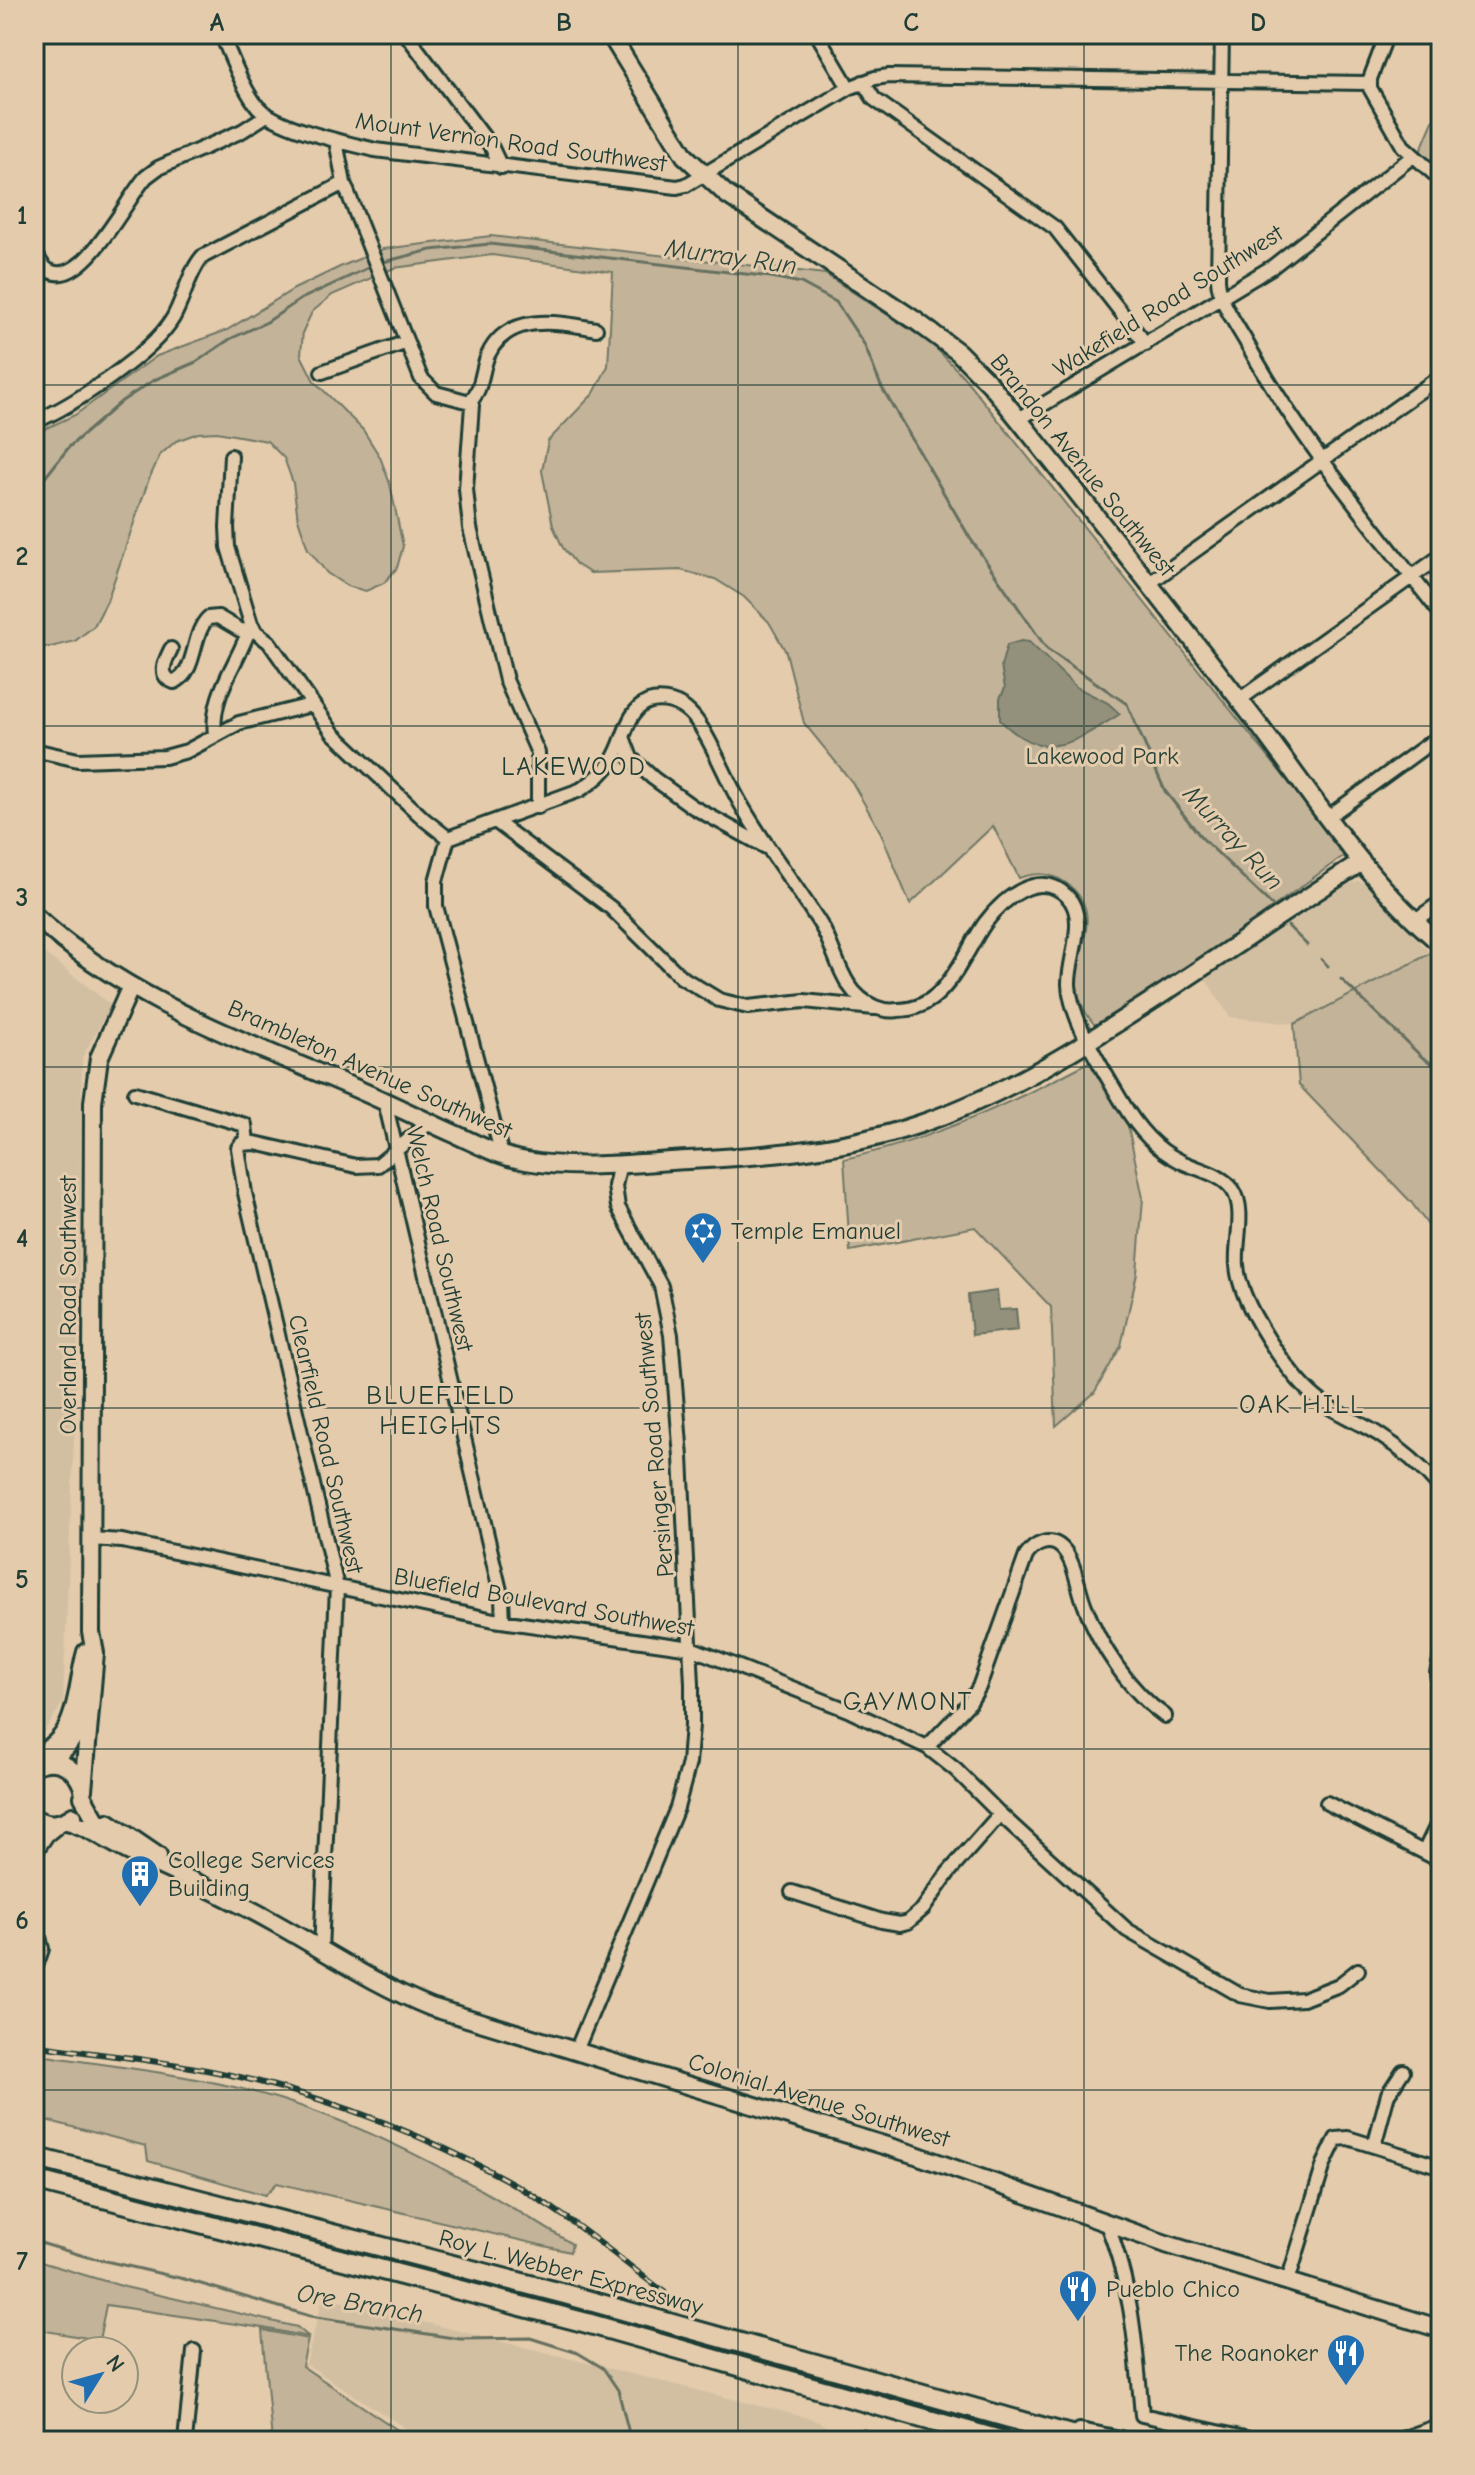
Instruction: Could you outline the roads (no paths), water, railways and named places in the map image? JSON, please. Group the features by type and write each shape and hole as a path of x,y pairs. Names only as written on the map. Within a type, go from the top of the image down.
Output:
{"highway":[{"name":"Roy L. Webber Expressway","path":"34,2157 565,2294 1092,2441"},
{"name":"Roy L. Webber Expressway","path":"34,2180 587,2323 1003,2441"},
{"path":"1043,2426 1120,2441"},
{"path":"1405,2441 1441,2428"}],"main road":[{"name":"Brandon Avenue Southwest","path":"610,34 674,141 703,175 726,194 958,352 990,384 1239,700 1362,862 1414,921 1441,944"},
{"name":"Brambleton Avenue Southwest","path":"34,915 131,986 265,1051 502,1155 550,1164 620,1163 816,1150 883,1135 967,1105 1089,1041 1362,862"},
{"name":"Overland Road Southwest","path":"83,1788 95,1653 91,1632 93,1102 99,1058 131,986"},
{"name":"Overland Road Southwest","path":"38,1761 61,1754 77,1732 83,1709 86,1652 91,1632"},
{"path":"38,1761 69,1767 83,1788 78,1810 64,1822"},
{"name":"Colonial Avenue Southwest","path":"83,1788 99,1815 172,1867 321,1951 422,2003 916,2155 1106,2222 1441,2329"},
{"name":"Colonial Avenue Southwest","path":"34,1818 48,1824 78,1823 128,1851 198,1882"}],"street":[{"path":"34,250 42,265 53,273 68,272 78,267 94,251 146,177 171,162 242,131 267,115 255,103 221,34"},
{"path":"406,34 492,148 501,167"},
{"path":"817,34 849,88"},
{"path":"1222,34 1218,279 1222,298 1276,396 1322,461 1441,614"},
{"path":"1387,34 1369,83 1394,133 1413,156 1441,180"},
{"name":"Mount Vernon Road Southwest","path":"267,115 336,141 375,150 677,187 703,175 849,88 889,76 1369,83"},
{"path":"863,82 874,99 1055,228 1146,344"},
{"path":"336,141 344,183 421,378 443,396 470,402"},
{"name":"Wakefield Road Southwest","path":"1019,419 1272,267 1413,156"},
{"path":"34,422 73,403 151,344 172,319 195,265 202,257 344,183"},
{"path":"538,807 538,753 506,680 470,528 466,489 470,402 480,387 488,355 496,341 510,329 541,323 596,329"},
{"path":"322,372 407,342"},
{"path":"1148,584 1441,376"},
{"path":"215,735 218,696 252,630 228,547 231,456"},
{"path":"1239,700 1441,556"},
{"path":"171,649 164,672 174,682 184,676 188,669 200,629 208,618 218,617 252,630 277,652 333,733 448,838"},
{"path":"448,838 571,795 592,782 614,757 634,713 648,702 669,701 688,710 701,727 740,804 822,927 845,979 854,991 878,1009"},
{"path":"34,750 78,760 165,757 187,751 215,735 268,714 311,705"},
{"path":"1328,817 1441,735"},
{"path":"623,737 631,758 653,778 693,807 770,849"},
{"path":"495,821 611,908 681,977 719,1000 748,1007 804,1001 909,1010 932,999 958,970 997,909 1025,888 1051,886 1066,895 1075,911 1077,926 1069,990 1072,1004 1123,1105 1151,1140 1179,1161 1218,1177 1234,1191 1238,1205 1236,1253 1239,1281 1254,1315 1298,1379 1316,1398 1403,1452 1441,1489"},
{"path":"448,838 436,881 436,906 502,1155"},
{"path":"1414,921 1441,902"},
{"path":"135,1093 245,1125 247,1142 356,1166 378,1165 429,1123"},
{"name":"Welch Road Southwest","path":"385,1102 502,1599 503,1621"},
{"name":"Clearfield Road Southwest","path":"247,1142 238,1148 255,1236 337,1587 321,1951"},
{"name":"Persinger Road Southwest","path":"576,2051 650,1876 685,1783 692,1725 681,1457 671,1335 661,1286 618,1207 615,1186 620,1163"},
{"name":"Bluefield Boulevard Southwest","path":"91,1539 122,1541 503,1621 691,1648 850,1711 927,1747 956,1770 1127,1930 1240,1995 1270,2001 1303,1999 1339,1985 1358,1970"},
{"path":"927,1747 970,1702 979,1687 1026,1556 1036,1545 1051,1542 1065,1551 1085,1608 1112,1657 1142,1696 1165,1716"},
{"path":"1441,1655 1437,1673 1441,1698"},
{"path":"1327,1803 1441,1861"},
{"path":"792,1892 882,1921 908,1922 923,1909 948,1873 1000,1814"},
{"path":"1424,1852 1441,1817"},
{"path":"34,1854 47,1835 64,1822"},
{"path":"34,1916 42,1949 34,1972"},
{"path":"1374,2146 1388,2094 1403,2071"},
{"path":"1288,2281 1332,2142 1342,2137 1441,2167"},
{"path":"1106,2222 1119,2253 1128,2289 1142,2415 1258,2441"},
{"path":"185,2441 194,2351"}],"waterway":[{"name":"Murray Run","path":"379,263 431,250 490,244 771,277 801,283 836,302 864,344 881,386 970,538 1047,649 1127,704 1165,791 1201,837 1275,908"},
{"name":"Murray Run","path":"34,496 69,447 122,401 154,380 196,362 230,339 267,322 301,299 372,266"},
{"name":"Murray Run","path":"1288,926 1307,945"},
{"name":"Murray Run","path":"1321,959 1328,966"},
{"name":"Murray Run","path":"1341,979 1422,1057 1441,1070"},
{"name":"Ore Branch","path":"34,2241 184,2279 310,2316 460,2339 530,2338 578,2353 603,2368 618,2390 631,2441"}],"railway":[{"path":"34,2045 229,2074 384,2122 446,2149 526,2191 664,2292"},
{"path":"863,2431 879,2441"}],"place":[{"name":"Temple Emanuel","path":"703,1265"},
{"name":"College Services Building","path":"140,1908"},
{"name":"Pueblo Chico","path":"1078,2323"},
{"name":"The Roanoker","path":"1346,2387"}],"district":[{"name":"LAKEWOOD","path":"574,767"},
{"name":"OAK HILL","path":"1302,1405"},
{"name":"BLUEFIELD HEIGHTS","path":"441,1411"},
{"name":"GAYMONT","path":"908,1702"}],"park label":[{"name":"Lakewood Park","path":"1102,756"}]}
